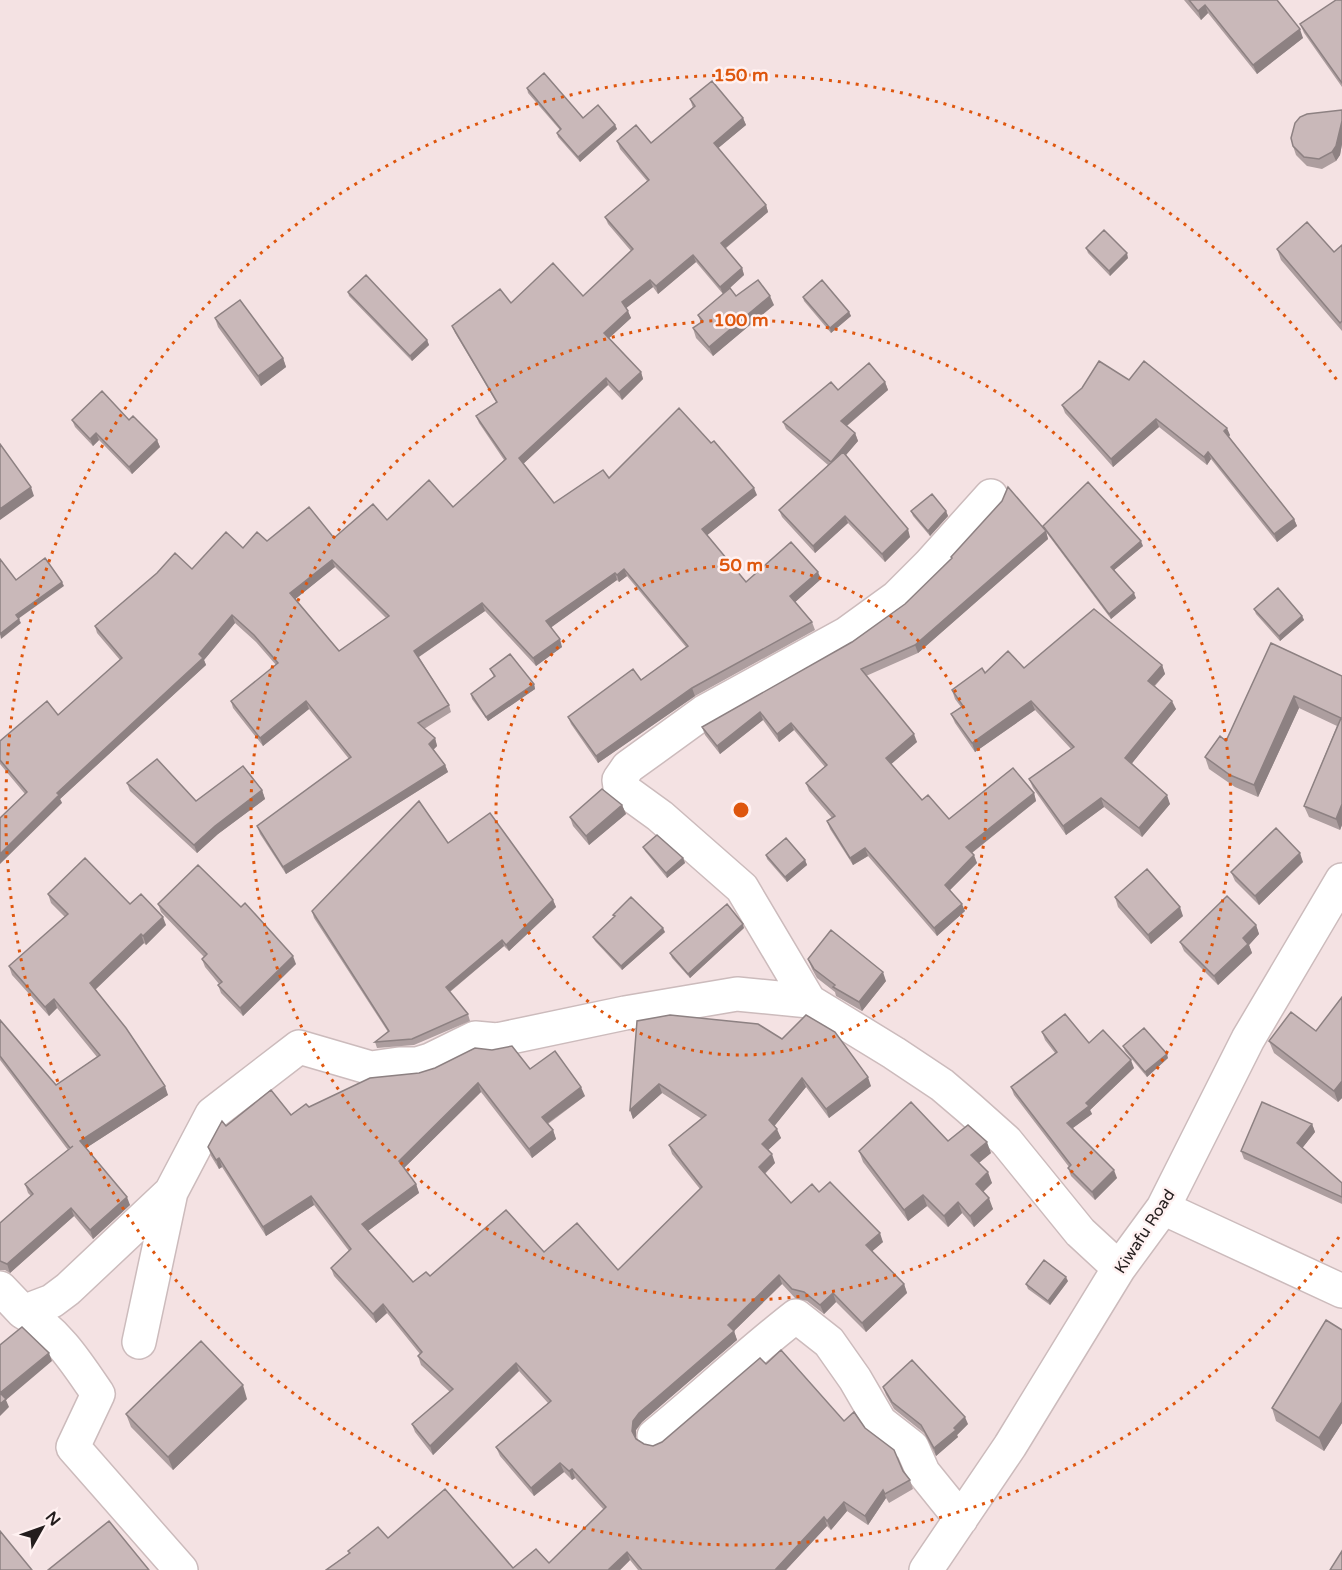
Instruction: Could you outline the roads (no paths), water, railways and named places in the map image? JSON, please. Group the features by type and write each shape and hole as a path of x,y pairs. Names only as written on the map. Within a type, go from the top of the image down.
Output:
{"street":[{"path":"809,1001 742,888 660,816 620,787 619,780 628,767 704,712 846,634 897,597 929,566 991,496"},
{"name":"Kiwafu Road","path":"926,1570 1010,1446 1119,1268 1163,1208 1248,1039 1342,880"},
{"path":"139,1342 171,1192 212,1114 299,1047 371,1068 423,1062 475,1038 497,1040 625,1013 737,994 809,1001 942,1085 1006,1141 1080,1232 1119,1268"},
{"path":"22,1312 52,1301 68,1289 171,1192"},
{"path":"1163,1208 1342,1291"},
{"path":"0,1288 22,1312 35,1319 68,1351 98,1394 73,1447 181,1570"},
{"path":"654,1436 796,1316 829,1342 855,1379 880,1422 912,1447 923,1472 961,1519"}]}
